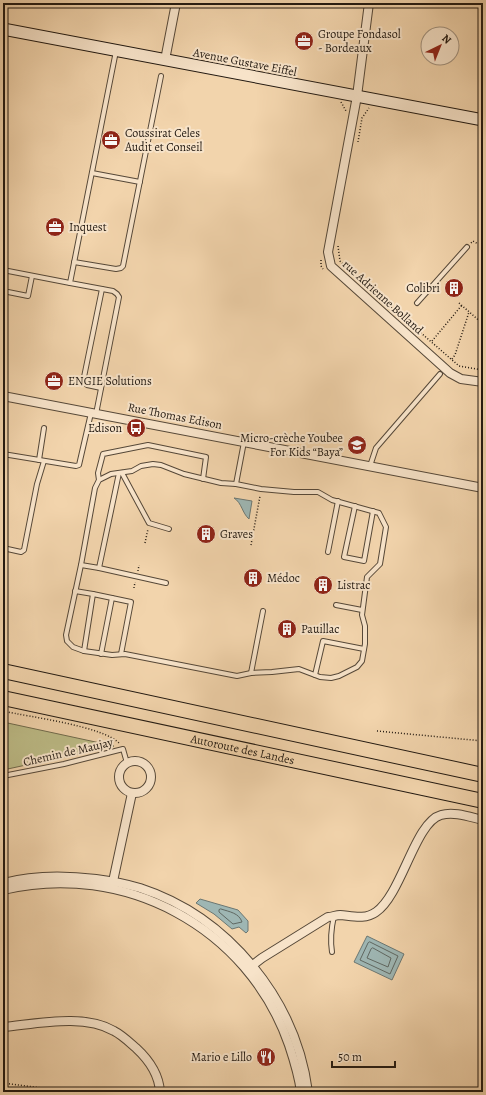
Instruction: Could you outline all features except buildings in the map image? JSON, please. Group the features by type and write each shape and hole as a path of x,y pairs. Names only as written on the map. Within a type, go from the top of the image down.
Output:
{"highway":[{"name":"Autoroute des Landes","path":"3,671 483,775"},
{"name":"Autoroute des Landes","path":"3,698 483,801"},
{"path":"334,743 400,751 483,768"},
{"path":"432,790 483,805"}],"street":[{"path":"165,60 176,3"},
{"name":"rue Adrienne Bolland","path":"369,3 357,96 328,252 331,266 450,373 462,379 483,382"},
{"name":"Avenue Gustave Eiffel","path":"3,29 483,120"},
{"name":"Rue Thomas Edison","path":"3,396 483,488"},
{"path":"132,761 142,763 147,766 151,775 151,780 146,789 142,792 132,793 127,791 120,782 120,772 127,763 132,761"},
{"path":"112,885 132,793"},
{"path":"250,967 328,917 338,915 358,917 368,916 376,912 391,895 421,835 428,824 435,817 449,813 483,820"},
{"path":"3,884 40,877 61,876 83,877 112,885"},
{"path":"3,890 39,883 112,885 140,888 180,906 200,917 234,945 250,967 271,991 286,1017 300,1056 308,1092"},
{"path":"250,967 279,1019 294,1058 301,1092"},
{"path":"3,1027 68,1021 90,1022 102,1025 114,1031 142,1054 157,1074 160,1092"}],"lane":[{"path":"70,283 116,50"},
{"path":"74,262 116,269 121,268 124,263 161,76"},
{"path":"92,174 140,182"},
{"path":"418,303 467,247"},
{"path":"3,270 113,291 119,297 101,388 80,465 76,466 3,454"},
{"path":"3,291 28,296 32,276"},
{"path":"101,388 87,385 84,382 84,377 102,289"},
{"path":"370,466 376,448 440,374"},
{"path":"39,460 44,428"},
{"path":"236,484 244,442"},
{"path":"99,480 111,474 132,471 140,466 162,465 184,474 203,479 221,483 236,484 261,490 318,492 332,500 379,512 386,527 380,564 367,577 362,610 365,626 364,649 362,661 357,667 348,673 331,678 320,677 299,669 251,673 237,676 125,654 112,656 84,651 73,647 67,641 66,635 95,488 99,480 98,473 103,454 148,444 206,457 203,479"},
{"path":"3,548 20,552 24,550 37,484 44,461"},
{"path":"121,473 149,523 169,529"},
{"path":"99,568 121,473"},
{"path":"328,552 338,501"},
{"path":"355,506 344,557 364,561 374,511"},
{"path":"81,565 166,583"},
{"path":"75,591 131,602 120,654"},
{"path":"84,651 93,594"},
{"path":"101,654 112,598"},
{"path":"336,605 362,610"},
{"path":"251,673 263,611"},
{"path":"315,675 323,641 364,649"},
{"name":"Chemin de Maujay","path":"3,776 64,764 123,749 127,763"},
{"path":"332,952 330,940 334,916"}],"path":[{"path":"336,92 347,114"},
{"path":"357,147 362,118 370,107"},
{"path":"467,247 473,241 483,247"},
{"path":"338,245 340,261 452,360 459,366 483,370"},
{"path":"321,254 320,266 324,270"},
{"path":"459,303 483,324"},
{"path":"432,341 462,305"},
{"path":"452,360 456,355 469,312"},
{"path":"251,545 261,490"},
{"path":"145,543 149,523"},
{"path":"3,712 98,731 116,739 123,749"},
{"path":"377,731 483,741"},
{"path":"3,1083 73,1092"}],"shaded area":[{"path":"3,722 114,746 3,770"}],"water":[{"path":"234,498 252,501 249,519 237,500"},
{"path":"200,899 238,910 248,921 248,931 246,933 239,927 232,929 214,914 196,903"},
{"path":"367,936 404,954 392,980 354,962"}],"place":[{"name":"Groupe Fondasol - Bordeaux","path":"304,41"},
{"name":"Coussirat Celes Audit et Conseil","path":"111,140"},
{"name":"Inquest","path":"55,227"},
{"name":"Colibri","path":"454,288"},
{"name":"ENGIE Solutions","path":"54,381"},
{"name":"Edison","path":"136,428"},
{"name":"Micro-crèche Youbee For Kids “Baya”","path":"357,445"},
{"name":"Graves","path":"206,534"},
{"name":"Médoc","path":"253,578"},
{"name":"Listrac","path":"323,585"},
{"name":"Pauillac","path":"287,629"},
{"name":"Mario e Lillo","path":"266,1057"}]}
